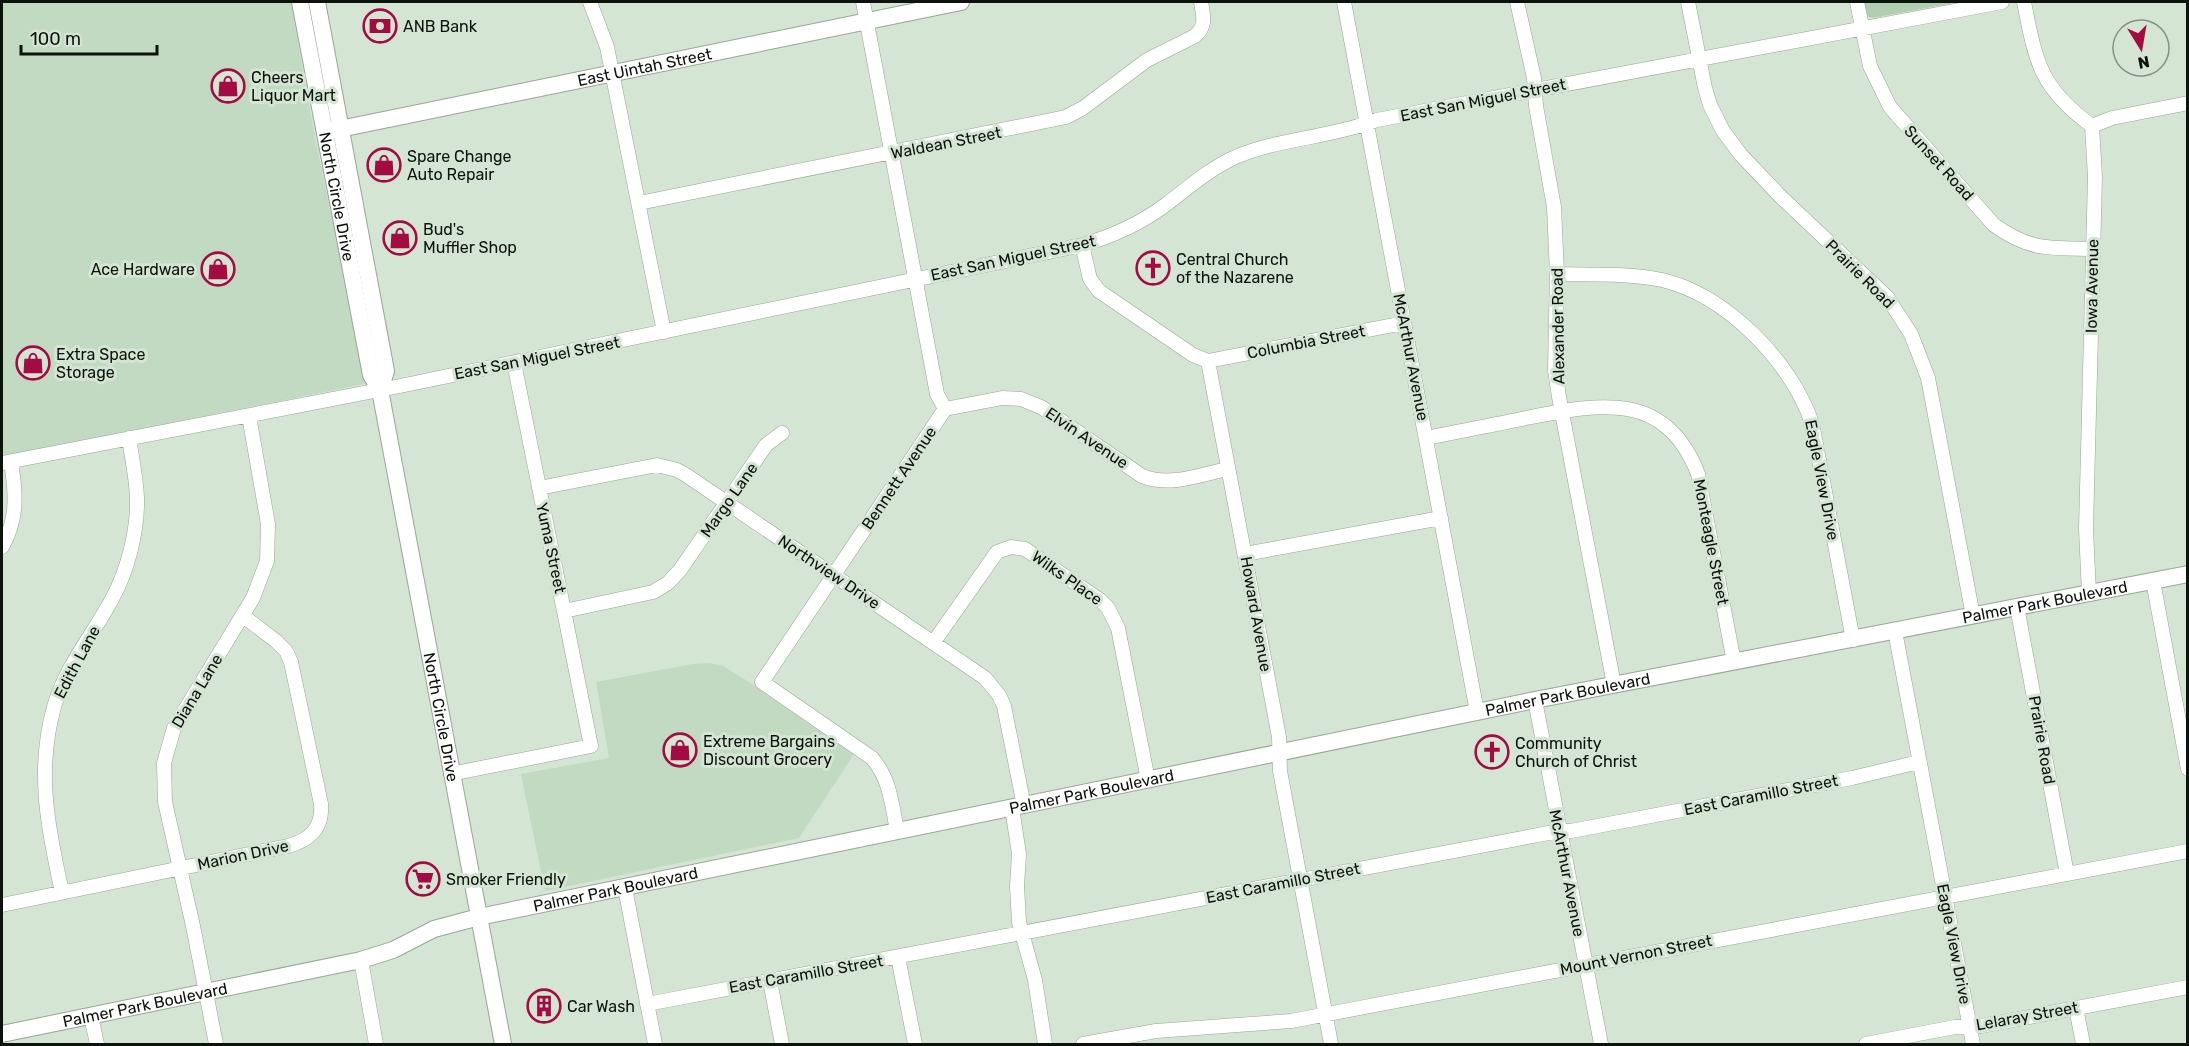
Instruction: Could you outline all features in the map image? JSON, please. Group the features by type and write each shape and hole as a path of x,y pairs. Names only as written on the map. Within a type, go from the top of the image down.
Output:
{"main road":[{"name":"North Circle Drive","path":"300,2 332,130"},
{"name":"North Circle Drive","path":"317,2 332,130 371,375 380,390 503,1044"},
{"name":"East Uintah Street","path":"332,130 962,2"},
{"name":"Palmer Park Boulevard","path":"2,1034 361,960 393,950 434,930 479,917 1535,700 2187,574"}],"street":[{"path":"590,2 605,37 664,332"},
{"name":"Bennett Avenue","path":"863,2 937,394 945,409 762,682 872,758 884,774 888,785 897,831"},
{"name":"Waldean Street","path":"639,203 1051,122 1075,113 1147,60 1201,31 1204,21 1201,2"},
{"name":"McArthur Avenue","path":"1344,2 1477,712"},
{"name":"Alexander Road","path":"1517,2 1553,190 1557,274 1555,370 1614,685"},
{"name":"Prairie Road","path":"1688,2 1708,97 1723,131 1741,155 1887,297 1911,334 1928,378 1973,616"},
{"name":"Sunset Road","path":"1857,2 1870,66 1890,107 1995,225 2016,238 2036,246 2092,249"},
{"name":"East San Miguel Street","path":"6,462 514,363 1082,245 1116,234 1145,219 1206,173 1245,153 1267,146 1352,129 1377,120 2002,2"},
{"path":"2024,2 2033,50 2047,82 2065,103 2092,126 2112,118 2187,103"},
{"name":"Iowa Avenue","path":"2089,594 2086,529 2095,177 2092,126"},
{"path":"1082,245 1090,279 1099,291 1193,355 1208,361"},
{"name":"Eagle View Drive","path":"1557,274 1636,276 1683,287 1720,307 1738,321 1782,367 1801,396 1812,423 1853,640"},
{"name":"Columbia Street","path":"1208,361 1404,323"},
{"name":"Howard Avenue","path":"1208,361 1279,737 1279,754 1300,880 1331,1044"},
{"name":"Yuma Street","path":"514,363 564,610 653,592 668,584 680,570"},
{"name":"Elvin Avenue","path":"945,409 1002,398 1021,399 1041,407 1142,476 1151,479 1167,481 1227,469"},
{"name":"Monteagle Street","path":"1426,438 1594,406 1627,408 1652,418 1675,436 1684,447 1692,460 1701,486 1734,662"},
{"name":"Diana Lane","path":"216,1044 163,788 166,752 180,718 253,598 267,561 269,536 249,416"},
{"name":"Margo Lane","path":"680,570 766,446 782,433"},
{"name":"Edith Lane","path":"62,892 45,803 46,744 54,706 61,687 112,600 120,583 130,549 137,498 129,438"},
{"path":"2,547 15,512 16,493 6,462"},
{"name":"Northview Drive","path":"539,488 657,465 668,467 686,475 727,502 985,678 999,695 1007,718 1018,807 1019,922 1035,980 1045,1044"},
{"path":"1245,554 1441,518"},
{"name":"Wilks Place","path":"933,643 997,552 1017,547 1038,556 1100,600 1114,617 1123,648 1148,780"},
{"path":"2153,581 2187,770"},
{"name":"Prairie Road","path":"2017,607 2067,874"},
{"path":"452,774 591,746 564,610"},
{"name":"Marion Drive","path":"2,905 298,843 308,838 321,822 321,804 291,662 286,651 276,641 243,616"},
{"name":"Eagle View Drive","path":"1895,631 1972,1044"},
{"name":"McArthur Avenue","path":"1535,700 1601,1044"},
{"name":"East Caramillo Street","path":"647,1004 1835,781 1919,762"},
{"name":"Mount Vernon Street","path":"1083,1044 1156,1031 1291,1021 2187,851"},
{"path":"625,888 655,1044"},
{"path":"898,957 915,1044"},
{"path":"361,960 376,1044"},
{"path":"770,981 782,1044"},
{"name":"Lelaray Street","path":"1866,1044 2187,987"},
{"path":"2076,1008 2083,1044"},
{"path":"91,1016 97,1044"}],"shaded area":[{"path":"2,2 291,2 331,215 338,230 366,382 364,384 2,457"},
{"path":"1864,2 1959,2 1872,18 1867,16"},
{"path":"710,663 723,666 752,684 854,754 799,838 545,891 521,774 609,758 596,682 693,664"}],"place":[{"name":"ANB Bank","path":"380,26"},
{"name":"Cheers Liquor Mart","path":"228,86"},
{"name":"Spare Change Auto Repair","path":"384,165"},
{"name":"Bud's Muffler Shop","path":"400,238"},
{"name":"Central Church of the Nazarene","path":"1153,268"},
{"name":"Ace Hardware","path":"218,269"},
{"name":"Extra Space Storage","path":"33,363"},
{"name":"Extreme Bargains Discount Grocery","path":"680,750"},
{"name":"Community Church of Christ","path":"1492,752"},
{"name":"Smoker Friendly","path":"423,879"},
{"name":"Car Wash","path":"544,1006"}]}
